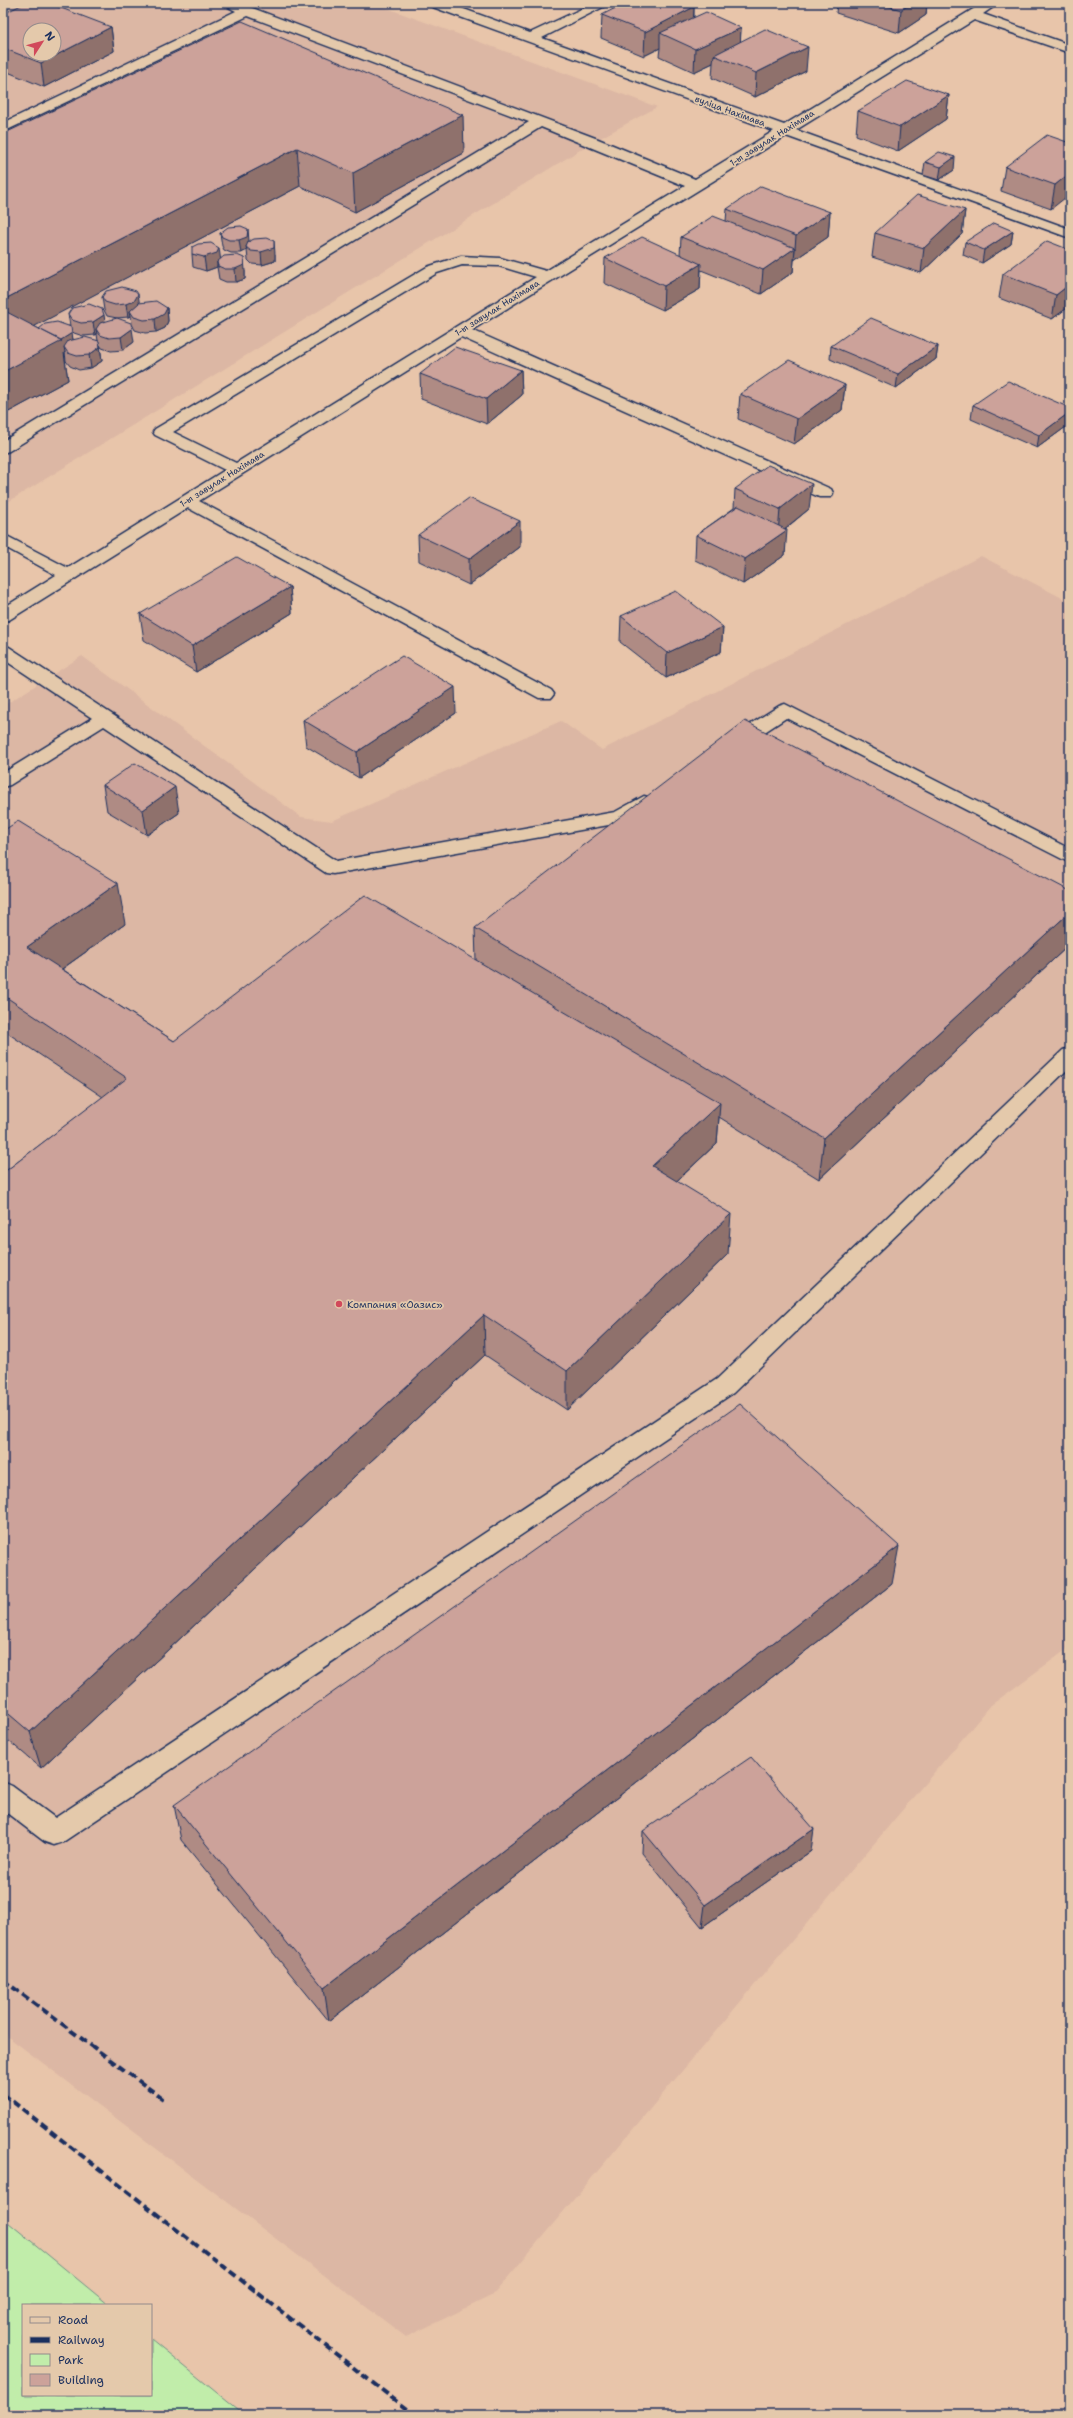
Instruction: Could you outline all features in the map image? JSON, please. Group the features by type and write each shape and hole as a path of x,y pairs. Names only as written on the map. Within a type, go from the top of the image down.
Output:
{"street":[{"path":"227,3 539,122 696,185"},
{"name":"вуліца Нахімава","path":"435,3 783,131 1070,234"},
{"path":"531,38 604,3"},
{"name":"1-ы завулак Нахімава","path":"3,616 548,276 992,3"},
{"path":"3,128 247,11"},
{"path":"972,15 1070,49"},
{"path":"3,448 539,122"},
{"path":"237,470 161,432 432,270 461,260 500,262 548,276"},
{"path":"460,331 825,493"},
{"path":"187,501 545,694"},
{"path":"3,539 68,575"},
{"path":"3,652 333,868 620,817 660,792"},
{"path":"719,753 785,710 1070,857"},
{"path":"3,781 104,718"},
{"path":"3,1794 54,1833 725,1386 1070,1055"}],"shaded area":[{"path":"3,3 373,3 657,107 593,142 3,505"},
{"path":"981,556 1070,602 1070,1647 991,1705 493,2295 406,2337 3,2033 3,706 82,656 301,817 332,821 561,721 602,750"}],"green space":[{"path":"3,2218 108,2304 22,2304 22,2396 152,2396 152,2340 244,2415 3,2415"}],"building":[{"path":"25,3 48,3 111,27 62,52 62,22 22,22 22,56 3,48 3,14"},
{"path":"625,3 685,3 694,7 645,32 602,15"},
{"path":"878,3 912,3 901,10"},
{"path":"706,12 741,28 695,49 660,33"},
{"path":"242,21 463,115 353,173 297,148 3,300 3,134"},
{"path":"765,29 808,47 756,73 714,55"},
{"path":"907,81 949,95 900,127 858,111"},
{"path":"1047,135 1070,143 1070,173 1055,185 1005,167"},
{"path":"939,152 955,157 941,167 925,162"},
{"path":"761,186 830,212 796,236 727,209"},
{"path":"917,195 965,210 924,248 875,233"},
{"path":"713,216 795,248 763,270 681,237"},
{"path":"994,223 1013,231 984,250 965,242"},
{"path":"241,226 248,229 247,237 239,240 229,240 222,237 220,233 228,227"},
{"path":"642,237 701,264 664,286 605,258"},
{"path":"267,238 274,241 274,248 261,252 251,251 246,247 248,242 254,239"},
{"path":"1047,241 1070,250 1070,284 1056,295 1003,274"},
{"path":"211,243 219,248 217,253 204,257 192,254 192,247 198,244"},
{"path":"237,255 244,258 244,265 235,269 225,269 218,266 217,262 224,256"},
{"path":"122,287 136,291 138,294 135,300 126,304 115,305 105,302 102,297 106,291"},
{"path":"156,301 167,308 164,314 155,319 144,320 134,317 130,311 139,303"},
{"path":"89,304 102,309 104,315 93,322 81,323 72,320 68,314 72,308"},
{"path":"3,310 62,341 3,372"},
{"path":"117,318 131,323 132,329 121,337 109,338 100,335 96,329 100,323"},
{"path":"871,318 938,346 898,374 831,346"},
{"path":"57,322 71,327 72,333 61,340 39,329 45,324"},
{"path":"85,337 99,341 100,347 89,355 77,356 68,353 64,347 68,341"},
{"path":"455,347 521,370 486,399 420,374"},
{"path":"789,360 845,385 797,419 740,394"},
{"path":"1008,381 1070,408 1070,412 1039,435 973,405"},
{"path":"768,465 812,484 780,509 735,489"},
{"path":"469,498 520,521 469,559 418,535"},
{"path":"738,506 787,530 745,559 696,535"},
{"path":"237,557 290,587 192,646 140,614"},
{"path":"676,591 723,627 667,653 621,616"},
{"path":"402,656 455,687 357,752 303,720"},
{"path":"745,721 1070,891 1070,912 824,1138 475,928"},
{"path":"135,763 175,787 143,810 103,785"},
{"name":"Компания «Оазис»","path":"18,821 118,883 27,947 174,1041 365,895 720,1103 652,1166 731,1214 567,1371 484,1315 30,1732 3,1709 3,1173 127,1078 3,995 3,831"},
{"path":"740,1404 899,1546 324,1988 174,1805"},
{"path":"751,1757 814,1829 705,1905 643,1831"}],"railway":[{"path":"3,1980 163,2099"},
{"path":"3,2094 414,2415"}],"place":[{"name":"Компания «Оазис»","path":"339,1304"}]}
